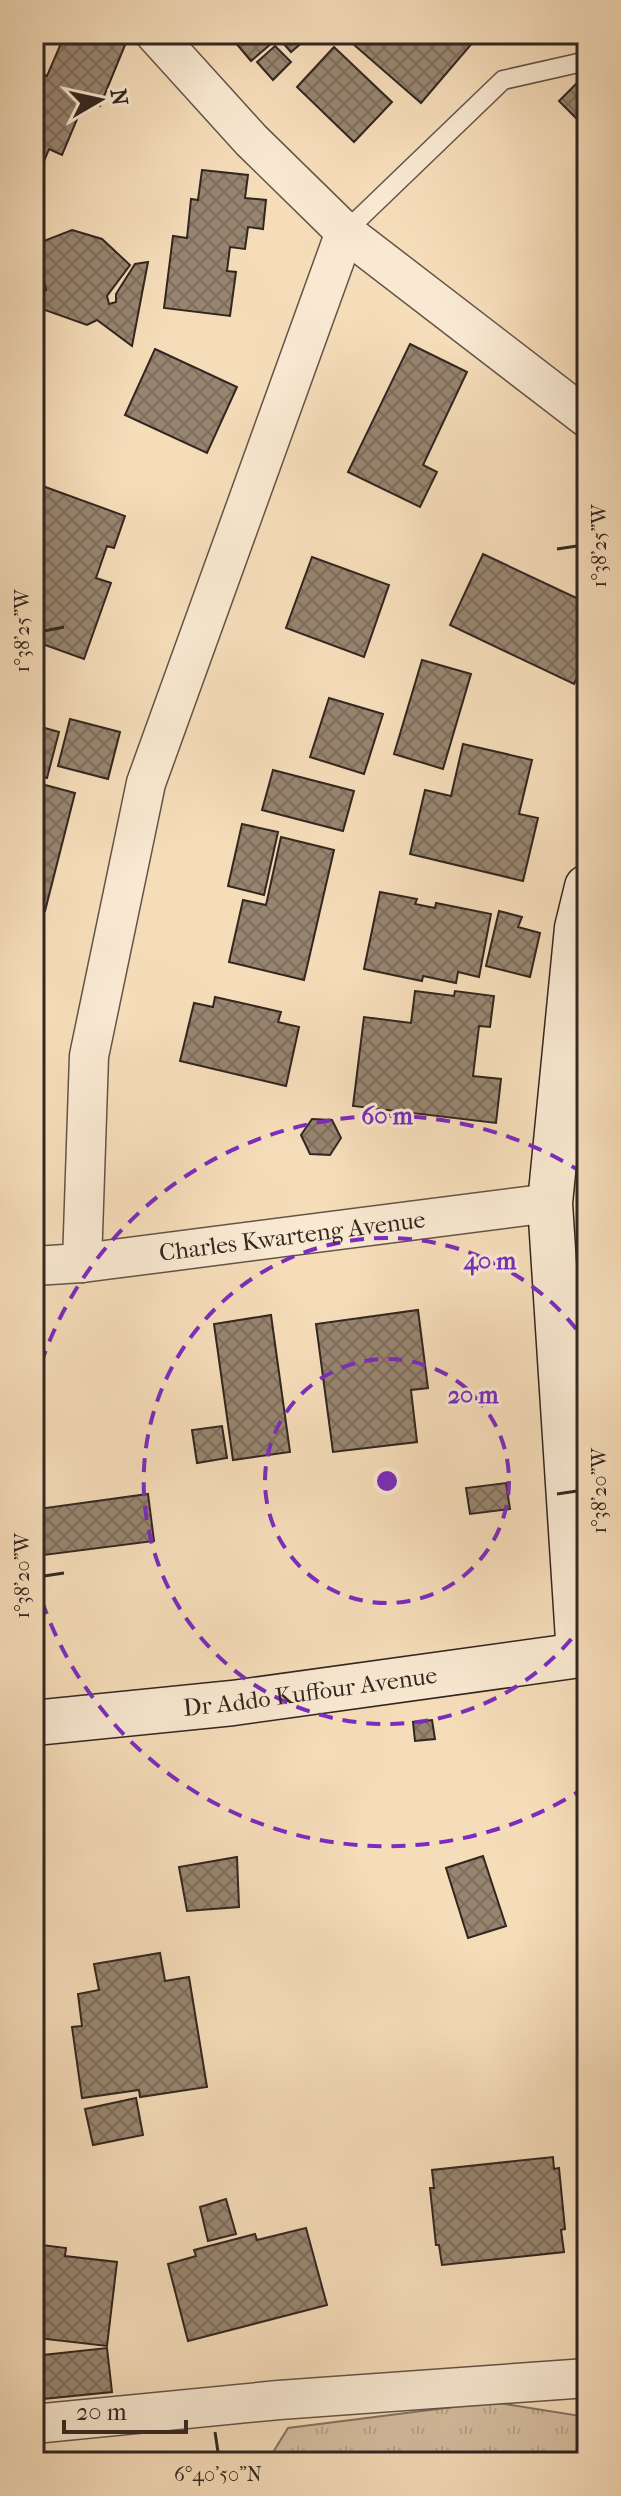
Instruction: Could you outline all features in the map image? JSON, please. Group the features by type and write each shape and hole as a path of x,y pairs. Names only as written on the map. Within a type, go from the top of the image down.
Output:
{"street":[{"path":"174,40 251,140 345,232 587,418"},
{"path":"82,1263 89,1056 146,783 345,232"},
{"path":"583,1654 550,1203 577,928 587,887"},
{"name":"Charles Kwarteng Avenue","path":"34,1266 82,1263 550,1203"},
{"name":"Dr Addo Kuffour Avenue","path":"34,1723 233,1703 583,1654"},
{"path":"34,2424 279,2400 587,2378"}],"lane":[{"path":"345,232 503,80 587,61"}],"green space":[{"path":"493,2402 587,2417 587,2462 267,2462 288,2428"}],"building":[{"path":"65,34 100,34 125,45 100,106 85,100 62,155 49,149 34,185 34,71 47,76"},
{"path":"244,34 264,34 272,43 251,61 235,42"},
{"path":"275,34 312,34 291,52"},
{"path":"362,34 480,34 421,103 353,44"},
{"path":"275,46 291,62 273,80 257,62"},
{"path":"334,47 392,102 354,142 297,87"},
{"path":"577,83 587,93 587,113 579,121 559,101"},
{"path":"202,170 248,175 245,198 266,200 263,229 248,227 245,249 230,247 227,271 236,272 230,316 164,308 173,236 187,238 191,199 198,200"},
{"path":"72,230 102,239 130,265 107,296 109,304 116,302 116,294 135,264 148,262 132,346 97,320 87,325 42,309 34,301 46,290 36,244"},
{"path":"410,344 467,372 423,465 437,472 420,507 348,472"},
{"path":"155,349 237,387 207,453 125,415"},
{"path":"37,484 125,516 114,548 107,546 96,578 111,583 84,659 34,641 34,492"},
{"path":"483,554 587,603 587,657 574,684 450,625"},
{"path":"312,557 389,585 364,657 286,628"},
{"path":"422,660 471,674 443,769 394,754"},
{"path":"329,698 383,714 364,774 310,757"},
{"path":"70,719 120,732 108,779 58,766"},
{"path":"34,725 59,732 47,778 34,774"},
{"path":"463,744 532,760 519,814 538,818 523,881 410,854 425,790 451,796"},
{"path":"273,770 354,791 343,831 262,810"},
{"path":"34,782 75,793 45,911 34,908"},
{"path":"242,824 278,832 264,895 228,886"},
{"path":"281,837 334,850 304,980 229,962 243,900 266,905"},
{"path":"380,892 417,899 415,904 435,908 436,903 491,914 479,977 458,972 456,983 423,976 422,981 364,969"},
{"path":"499,911 522,917 518,927 540,933 530,977 486,966"},
{"path":"415,991 454,996 455,991 494,996 490,1027 479,1026 473,1076 501,1079 496,1123 353,1106 364,1017 411,1023"},
{"path":"215,997 281,1012 278,1022 299,1027 286,1086 180,1061 194,1003 213,1007"},
{"path":"312,1119 332,1120 341,1138 330,1155 310,1154 301,1135"},
{"path":"418,1310 428,1388 411,1390 417,1442 333,1452 316,1324"},
{"path":"271,1315 290,1452 233,1460 214,1324"},
{"path":"222,1426 227,1458 197,1463 192,1430"},
{"path":"506,1483 510,1509 470,1514 466,1488"},
{"path":"148,1494 154,1541 44,1555 38,1509"},
{"path":"432,1720 435,1739 415,1741 413,1722"},
{"path":"483,1856 506,1926 468,1938 446,1868"},
{"path":"237,1857 239,1907 187,1911 179,1867"},
{"path":"34,1891 43,1947 34,1948"},
{"path":"160,1953 165,1981 189,1977 207,2087 140,2097 139,2090 82,2098 72,2027 82,2026 78,1994 99,1990 94,1964"},
{"path":"136,2098 143,2135 93,2145 85,2109"},
{"path":"553,2157 554,2169 559,2168 564,2252 442,2265 439,2245 436,2245 430,2188 434,2188 432,2170"},
{"path":"226,2199 236,2234 208,2241 200,2207"},
{"path":"306,2228 327,2305 188,2341 168,2264 196,2256 194,2250 255,2234 257,2240"},
{"path":"34,2244 66,2248 65,2256 117,2262 107,2346 38,2338 37,2349 34,2349"},
{"path":"107,2348 112,2392 34,2400 34,2356"}]}
